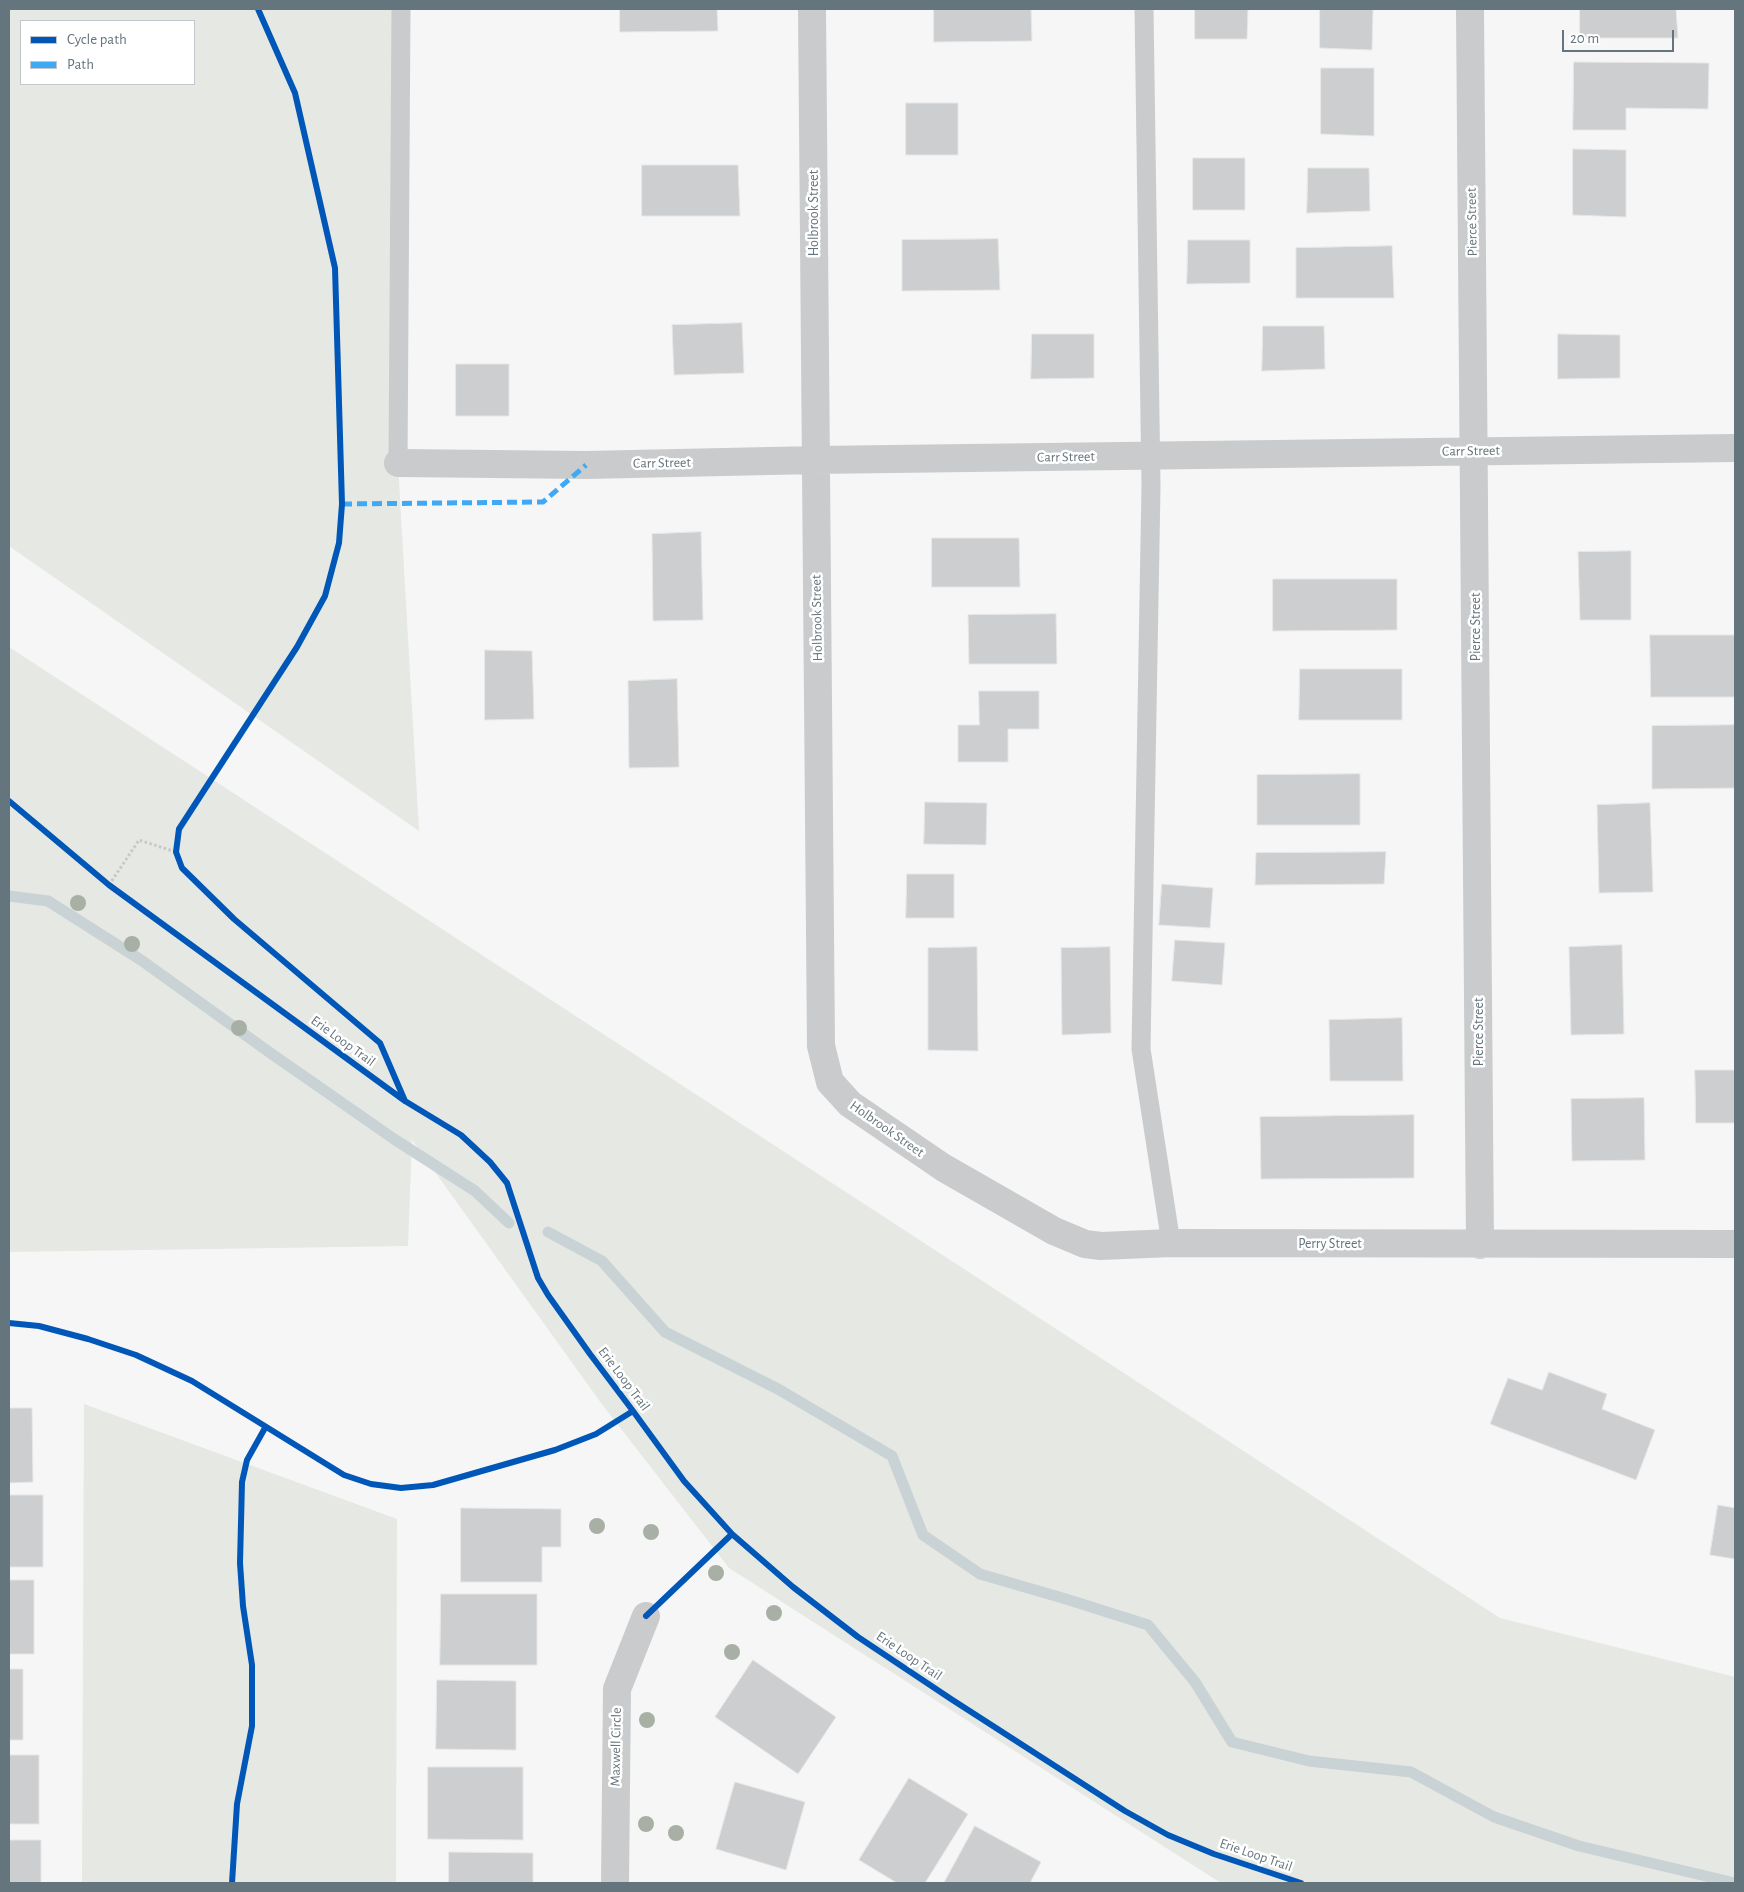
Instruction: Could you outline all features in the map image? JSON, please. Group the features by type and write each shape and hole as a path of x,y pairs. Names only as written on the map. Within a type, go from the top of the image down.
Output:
{"street":[{"name":"Holbrook Street","path":"812,9 821,1046 830,1082 850,1104 944,1168"},
{"name":"Pierce Street","path":"1470,9 1480,1244"},
{"name":"Carr Street","path":"398,463 586,465 815,460 1735,448"},
{"name":"Perry Street","path":"944,1168 1054,1231 1085,1244 1102,1246 1171,1243 1735,1244"},
{"name":"Maxwell Circle","path":"614,1883 617,1689 646,1616"}],"lane":[{"path":"398,463 401,9"},
{"path":"1144,9 1151,506 1141,1049 1171,1243"}],"path":[{"path":"109,885 139,840 176,852"},
{"path":"177,844 176,852 179,860"},
{"path":"102,879 117,891"}],"shaded area":[{"path":"9,9 401,9 398,463 419,831 9,546"},
{"path":"9,647 1500,1618 1735,1677 1735,1883 1221,1883 729,1568 601,1403 412,1140 408,1246 9,1252"},
{"path":"84,1404 397,1519 396,1883 82,1883"}],"building":[{"path":"620,9 717,9 718,31 620,32"},
{"path":"934,9 1031,9 1032,41 934,42"},
{"path":"1195,9 1248,9 1247,39 1195,39"},
{"path":"1320,9 1373,9 1372,50 1320,48"},
{"path":"1580,9 1676,9 1678,38 1580,38"},
{"path":"1574,62 1709,63 1708,109 1626,108 1626,130 1573,130"},
{"path":"1321,68 1374,68 1374,136 1321,134"},
{"path":"906,103 958,103 958,155 906,155"},
{"path":"1573,149 1626,150 1626,217 1573,215"},
{"path":"1193,158 1245,158 1245,210 1193,210"},
{"path":"642,165 738,165 740,216 642,216"},
{"path":"1308,168 1369,168 1370,211 1307,213"},
{"path":"998,239 1000,290 902,291 902,240"},
{"path":"1188,240 1250,240 1250,283 1187,284"},
{"path":"1392,246 1394,298 1296,298 1296,248"},
{"path":"742,323 744,373 674,375 672,325"},
{"path":"1263,326 1324,326 1325,369 1262,371"},
{"path":"1032,334 1094,334 1094,378 1031,379"},
{"path":"1558,334 1620,335 1620,378 1558,379"},
{"path":"456,364 509,364 509,416 456,416"},
{"path":"701,532 703,620 653,621 652,534"},
{"path":"932,538 1019,538 1020,587 932,587"},
{"path":"1631,551 1631,620 1580,620 1578,552"},
{"path":"1273,579 1397,579 1397,630 1273,631"},
{"path":"1056,614 1057,664 969,664 968,615"},
{"path":"1650,635 1735,635 1735,697 1651,697"},
{"path":"485,650 532,651 534,719 485,720"},
{"path":"1300,669 1402,669 1402,720 1299,720"},
{"path":"677,679 679,767 629,768 628,681"},
{"path":"979,691 1039,691 1039,729 1008,729 1008,762 958,762 958,725 979,725"},
{"path":"1735,725 1735,788 1652,789 1652,726"},
{"path":"1360,774 1360,825 1257,825 1257,775"},
{"path":"925,802 987,803 986,845 924,844"},
{"path":"1650,803 1653,892 1599,893 1597,805"},
{"path":"1386,852 1384,884 1255,885 1256,853"},
{"path":"907,874 954,874 954,918 906,918"},
{"path":"1162,884 1213,888 1210,928 1159,925"},
{"path":"1175,940 1225,943 1222,985 1172,981"},
{"path":"1622,945 1624,1034 1571,1035 1569,947"},
{"path":"977,947 978,1051 928,1050 928,948"},
{"path":"1110,947 1111,1033 1062,1035 1061,948"},
{"path":"1402,1018 1403,1081 1330,1081 1329,1020"},
{"path":"1695,1070 1735,1070 1735,1123 1696,1123"},
{"path":"1644,1098 1645,1160 1572,1161 1571,1099"},
{"path":"1414,1115 1414,1178 1261,1179 1260,1117"},
{"path":"1549,1372 1607,1394 1602,1409 1655,1430 1636,1480 1490,1424 1508,1378 1542,1390"},
{"path":"9,1408 32,1408 33,1482 9,1483"},
{"path":"9,1495 43,1495 43,1567 9,1567"},
{"path":"1718,1505 1735,1508 1735,1559 1710,1555"},
{"path":"461,1508 561,1509 561,1547 542,1547 542,1582 461,1582"},
{"path":"9,1580 34,1580 34,1654 9,1654"},
{"path":"441,1594 537,1594 537,1665 440,1665"},
{"path":"753,1660 836,1717 798,1774 715,1717"},
{"path":"9,1669 23,1669 23,1740 9,1740"},
{"path":"437,1680 516,1681 516,1750 436,1749"},
{"path":"9,1755 39,1755 39,1824 9,1824"},
{"path":"428,1767 523,1767 523,1840 428,1839"},
{"path":"909,1778 968,1814 925,1883 897,1883 859,1860"},
{"path":"735,1782 805,1802 786,1870 716,1849"},
{"path":"975,1826 1041,1862 1030,1883 944,1883"},
{"path":"9,1840 41,1840 41,1883 9,1883"},
{"path":"449,1852 533,1853 533,1883 449,1883"}],"waterway":[{"path":"9,896 48,901 141,960 394,1139 475,1191 509,1223"},
{"path":"548,1232 602,1261 665,1332 778,1389 892,1456 923,1535 980,1574 1148,1625 1195,1682 1232,1742 1309,1761 1411,1772 1494,1817 1579,1846 1735,1883"}],"marked path":[{"path":"342,504 543,502 586,465"}],"cycle path":[{"name":"Erie Loop Trail","path":"258,9 295,93 335,268 342,504 339,543 325,596 297,647 179,829 176,852 182,868 234,919 380,1043 405,1101"},
{"name":"Erie Loop Trail","path":"9,801 109,885 405,1101 461,1135 490,1162 507,1183 538,1278 590,1354 684,1481 732,1534 793,1587 858,1637 1125,1811 1168,1835 1214,1854 1301,1883"},
{"name":"Erie Loop Trail","path":"9,1323 39,1326 88,1339 136,1355 192,1381 344,1475 371,1484 401,1488 433,1485 555,1450 596,1434 633,1411"},
{"path":"232,1883 237,1804 252,1726 252,1665 243,1606 240,1563 242,1482 247,1460 265,1428"},
{"path":"646,1616 732,1534"}]}
